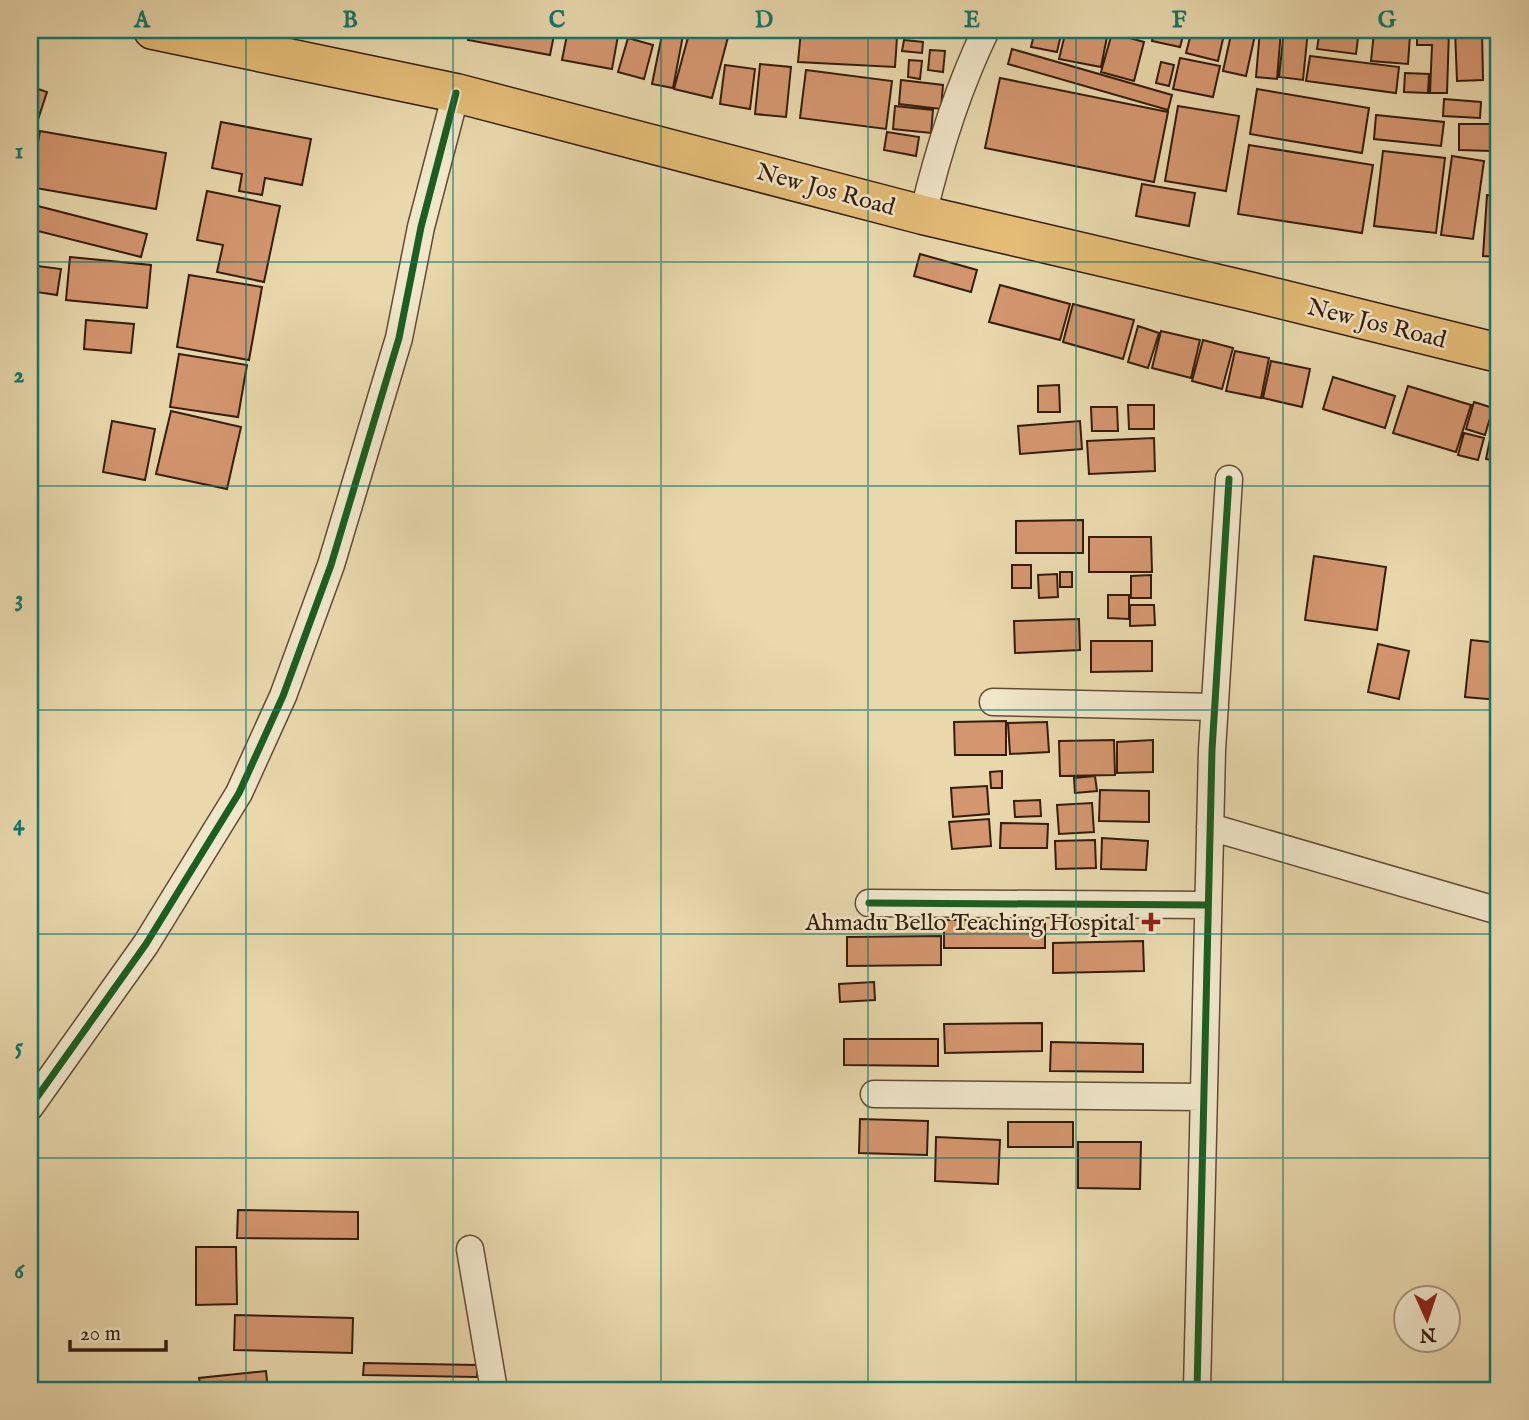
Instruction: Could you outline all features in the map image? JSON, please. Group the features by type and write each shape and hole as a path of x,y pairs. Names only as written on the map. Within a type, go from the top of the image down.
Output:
{"highway":[{"name":"New Jos Road","path":"165,31 456,93 923,215 1499,353"}],"street":[{"path":"923,215 934,170 968,68 986,30"},
{"path":"30,1107 146,944 239,793 283,696 331,565 399,338 421,227 456,93"},
{"path":"1197,1390 1210,827 1229,479"},
{"path":"993,702 1215,707"},
{"path":"1210,827 1499,911"},
{"path":"869,903 1208,905"},
{"path":"874,1094 1203,1097"},
{"path":"470,1249 494,1390"}],"building":[{"path":"470,30 555,30 550,55 468,40"},
{"path":"568,30 619,30 612,69 562,60"},
{"path":"663,30 684,30 673,88 652,84"},
{"path":"690,30 728,37 712,98 674,89"},
{"path":"1035,30 1062,30 1057,52 1031,47"},
{"path":"1066,30 1108,32 1101,67 1059,59"},
{"path":"1154,30 1184,32 1180,47 1152,41"},
{"path":"1192,30 1225,30 1218,61 1186,53"},
{"path":"1232,30 1255,35 1246,76 1223,71"},
{"path":"1260,30 1281,30 1277,79 1256,77"},
{"path":"1284,30 1308,30 1303,80 1279,77"},
{"path":"1320,30 1359,30 1356,54 1317,49"},
{"path":"1417,30 1449,30 1447,93 1430,93 1432,45 1417,45"},
{"path":"1455,30 1482,30 1483,80 1457,81"},
{"path":"801,31 897,37 895,67 798,62"},
{"path":"1374,32 1410,35 1408,64 1371,61"},
{"path":"1112,33 1144,42 1134,81 1101,72"},
{"path":"628,38 653,45 644,79 618,72"},
{"path":"904,40 923,42 922,53 902,51"},
{"path":"1012,49 1172,95 1168,110 1008,64"},
{"path":"930,50 945,51 943,72 928,70"},
{"path":"1310,56 1399,67 1396,93 1306,81"},
{"path":"1180,58 1220,66 1213,97 1173,89"},
{"path":"909,60 922,61 920,79 908,77"},
{"path":"1161,62 1174,65 1169,86 1156,83"},
{"path":"760,64 791,67 786,117 755,114"},
{"path":"725,65 755,69 750,109 720,104"},
{"path":"806,70 892,81 886,129 800,118"},
{"path":"1405,73 1429,74 1428,93 1404,92"},
{"path":"1000,78 1168,112 1154,182 985,148"},
{"path":"901,80 943,85 941,109 899,104"},
{"path":"30,86 47,92 30,144"},
{"path":"1257,89 1369,108 1362,153 1250,134"},
{"path":"1444,99 1481,102 1480,118 1443,116"},
{"path":"895,106 933,110 931,133 893,129"},
{"path":"1178,106 1239,116 1226,191 1165,181"},
{"path":"1376,115 1444,122 1441,146 1374,139"},
{"path":"221,122 311,139 302,185 265,178 262,195 239,191 242,174 212,168"},
{"path":"1459,124 1492,124 1492,151 1459,150"},
{"path":"40,131 166,153 156,209 30,187"},
{"path":"887,132 919,137 916,156 884,150"},
{"path":"1249,145 1373,165 1362,233 1238,214"},
{"path":"1383,151 1445,158 1436,233 1374,226"},
{"path":"1452,156 1484,161 1473,239 1441,235"},
{"path":"1142,184 1195,193 1189,226 1136,216"},
{"path":"207,191 280,206 264,282 217,272 223,245 197,240"},
{"path":"1487,195 1499,196 1499,257 1483,256"},
{"path":"30,204 147,234 141,257 30,229"},
{"path":"920,254 977,270 971,292 914,276"},
{"path":"70,257 151,265 147,308 66,300"},
{"path":"30,265 61,269 57,295 30,291"},
{"path":"189,275 262,287 249,360 177,347"},
{"path":"1000,285 1070,304 1060,340 989,322"},
{"path":"1073,304 1134,320 1123,359 1063,342"},
{"path":"86,320 134,324 131,353 84,349"},
{"path":"1138,326 1159,333 1148,368 1128,362"},
{"path":"1161,331 1200,340 1191,378 1152,368"},
{"path":"1203,340 1233,348 1222,389 1192,381"},
{"path":"1235,351 1269,358 1261,398 1226,391"},
{"path":"179,354 247,365 238,417 170,407"},
{"path":"1271,361 1310,369 1302,407 1263,398"},
{"path":"1333,377 1395,396 1385,428 1323,409"},
{"path":"1059,385 1060,412 1038,412 1038,386"},
{"path":"1408,386 1471,405 1456,452 1393,433"},
{"path":"1474,402 1493,408 1485,435 1466,429"},
{"path":"1128,405 1154,405 1154,429 1129,429"},
{"path":"1497,405 1499,406 1499,462 1486,459"},
{"path":"1091,407 1117,407 1118,431 1092,431"},
{"path":"30,409 38,409 33,460 30,460"},
{"path":"171,411 241,427 227,489 156,474"},
{"path":"112,421 155,429 145,480 103,472"},
{"path":"1080,421 1082,449 1020,454 1018,426"},
{"path":"1464,433 1484,438 1478,460 1458,455"},
{"path":"1154,438 1155,471 1089,474 1087,441"},
{"path":"1083,520 1083,553 1016,553 1016,521"},
{"path":"1089,537 1151,537 1152,572 1089,572"},
{"path":"1314,556 1386,567 1377,630 1305,620"},
{"path":"1012,565 1031,565 1031,588 1012,588"},
{"path":"1060,572 1072,572 1072,587 1060,587"},
{"path":"1057,574 1058,597 1039,598 1038,575"},
{"path":"1151,575 1151,598 1131,598 1131,576"},
{"path":"1108,595 1129,595 1129,619 1108,618"},
{"path":"1130,605 1154,605 1155,625 1130,626"},
{"path":"1079,619 1080,650 1015,653 1014,621"},
{"path":"1471,640 1499,643 1499,700 1465,697"},
{"path":"1091,641 1152,641 1152,671 1091,672"},
{"path":"1378,644 1409,651 1399,699 1368,692"},
{"path":"1006,721 1006,755 955,755 954,722"},
{"path":"1047,722 1049,752 1010,754 1008,723"},
{"path":"1114,740 1115,775 1060,776 1059,741"},
{"path":"1153,740 1153,772 1117,773 1117,742"},
{"path":"1002,771 1002,788 991,788 990,772"},
{"path":"1095,776 1097,791 1075,793 1074,778"},
{"path":"987,786 989,814 953,817 951,788"},
{"path":"1100,790 1149,791 1149,822 1099,821"},
{"path":"1040,800 1041,816 1015,817 1014,801"},
{"path":"1092,803 1094,832 1059,834 1057,805"},
{"path":"989,819 991,846 952,849 949,822"},
{"path":"1001,823 1048,824 1047,848 1000,848"},
{"path":"1102,838 1148,841 1146,870 1101,869"},
{"path":"1095,840 1096,868 1056,869 1055,841"},
{"path":"1045,919 1045,948 944,948 944,920"},
{"path":"941,936 941,965 847,966 847,937"},
{"path":"1143,941 1144,971 1053,973 1053,943"},
{"path":"874,982 875,1000 840,1002 839,984"},
{"path":"1042,1023 1042,1051 945,1053 944,1024"},
{"path":"844,1039 938,1039 938,1066 844,1065"},
{"path":"1051,1042 1143,1044 1143,1072 1050,1071"},
{"path":"860,1119 928,1121 927,1155 859,1153"},
{"path":"1008,1122 1073,1122 1073,1147 1008,1147"},
{"path":"936,1137 1000,1140 998,1184 935,1181"},
{"path":"1078,1142 1141,1142 1140,1189 1078,1188"},
{"path":"238,1210 358,1212 358,1239 237,1238"},
{"path":"196,1247 236,1247 237,1304 196,1305"},
{"path":"235,1315 353,1318 352,1353 234,1350"},
{"path":"364,1363 477,1365 477,1377 363,1375"},
{"path":"266,1371 268,1390 201,1390 199,1378"}],"cycle path":[{"path":"30,1107 146,944 239,793 283,696 331,565 399,338 421,227 456,93"},
{"path":"1197,1390 1212,750 1229,479"},
{"path":"869,903 1208,905"}],"place":[{"name":"Ahmadu Bello Teaching Hospital","path":"1151,922"}]}
